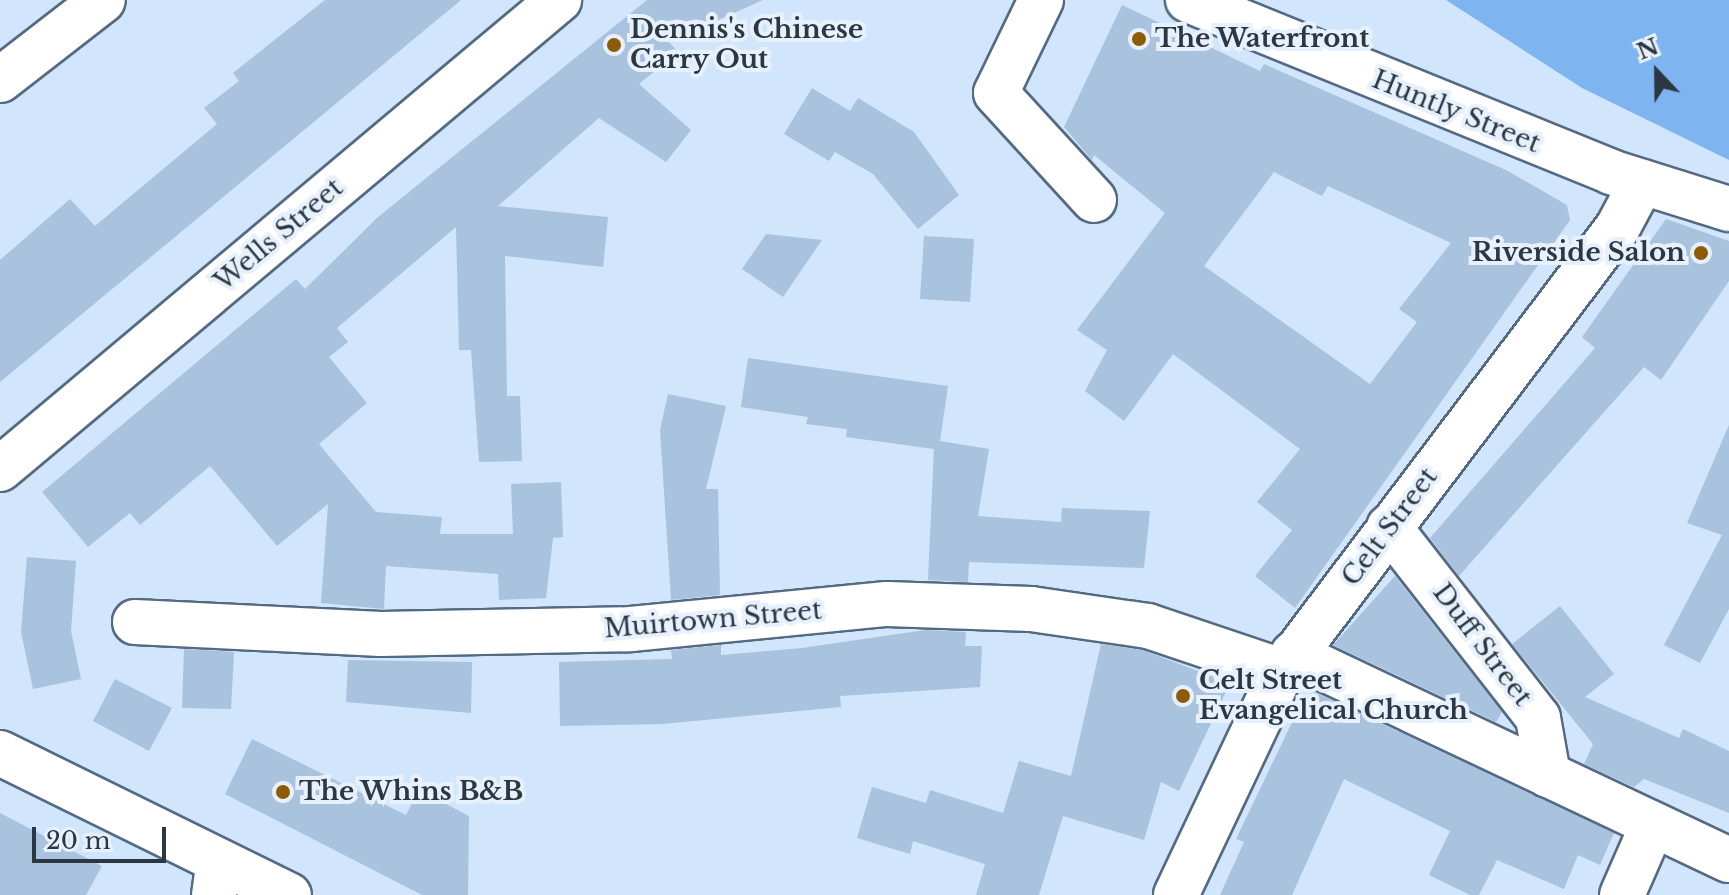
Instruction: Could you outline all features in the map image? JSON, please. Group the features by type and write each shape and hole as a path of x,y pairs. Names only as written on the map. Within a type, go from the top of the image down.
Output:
{"main road":[{"path":"0,80 103,0"},
{"name":"Wells Street","path":"0,469 559,0"},
{"path":"1041,0 996,93 1094,200"},
{"name":"Huntly Street","path":"1188,0 1642,182 1729,209"},
{"name":"Celt Street","path":"1176,895 1288,662 1618,227 1642,182"},
{"name":"Duff Street","path":"1389,527 1538,718 1548,775"},
{"name":"Muirtown Street","path":"135,622 397,634 709,625 887,604 1031,609 1148,626 1288,662 1548,775 1729,860"},
{"path":"0,753 217,878 289,895"},
{"path":"1622,895 1653,824"}],"water":[{"path":"1446,0 1729,0 1729,160 1582,88"}],"building":[{"path":"325,0 461,0 0,382 0,260 70,199 95,226 217,124 204,108 239,81 233,73"},
{"path":"647,0 763,0 669,42 678,52 639,84 691,130 666,162 599,118 498,206 608,217 603,267 505,256 507,396 520,396 522,461 479,462 471,350 459,350 456,227 337,328 348,342 329,357 367,403 319,444 376,512 442,517 440,534 513,534 511,484 561,482 563,537 553,538 546,598 499,600 498,574 386,566 384,609 321,603 328,504 277,546 210,466 140,525 130,513 88,547 42,492 296,279 305,289 378,217"},
{"path":"1122,5 1260,71 1264,64 1506,170 1567,205 1570,220 1295,608 1255,576 1292,530 1257,502 1300,449 1173,354 1124,421 1085,391 1107,350 1077,330 1165,213 1094,155 1092,160 1064,127","holes":["1274,172 1322,196 1328,186 1451,243 1399,309 1417,322 1370,384 1204,266"]},
{"path":"812,88 850,111 858,98 914,132 959,195 918,229 873,174 835,152 829,161 784,134"},
{"path":"1666,219 1729,241 1729,281 1661,380 1644,367 1459,576 1430,538 1595,348 1582,337"},
{"path":"766,234 822,240 783,297 742,269"},
{"path":"924,236 974,239 970,302 920,299"},
{"path":"748,358 948,386 940,441 989,449 978,516 1061,522 1062,508 1150,511 1144,568 969,562 968,582 928,580 934,449 846,437 847,429 806,424 808,417 741,407"},
{"path":"668,394 726,406 706,489 718,489 720,595 671,600 660,430"},
{"path":"1729,425 1729,609 1700,663 1664,645 1722,535 1687,523"},
{"path":"27,557 76,561 71,631 81,679 33,689 21,632"},
{"path":"1395,576 1502,712 1496,722 1333,645"},
{"path":"1560,606 1614,674 1585,697 1679,738 1683,729 1729,751 1729,813 1644,779 1634,787 1584,764 1593,744 1512,644"},
{"path":"925,630 966,632 965,646 982,646 980,687 840,696 841,707 663,724 560,726 559,662 672,659 671,650 721,645 721,655 802,648"},
{"path":"1101,644 1142,650 1230,683 1179,791 1161,782 1144,840 1063,816 1039,895 976,895 985,864 913,841 910,854 857,838 872,787 926,803 930,790 1003,813 1019,761 1071,776"},
{"path":"184,649 234,652 231,709 182,708"},
{"path":"348,660 472,662 471,713 346,702"},
{"path":"115,679 172,708 149,751 93,721"},
{"path":"1308,689 1614,833 1600,865 1578,855 1564,889 1497,860 1479,895 1470,895 1429,875 1450,831 1344,779 1292,895 1220,895 1244,842 1236,839"},
{"path":"252,739 406,815 419,790 469,816 468,895 422,895 225,794"},
{"path":"0,813 102,866 86,895 0,895"}],"place":[{"name":"The Waterfront","path":"1139,39"},
{"name":"Dennis's Chinese Carry Out","path":"614,45"},
{"name":"Riverside Salon","path":"1701,253"},
{"name":"Celt Street Evangelical Church","path":"1183,696"},
{"name":"The Whins B&B","path":"283,792"}]}
